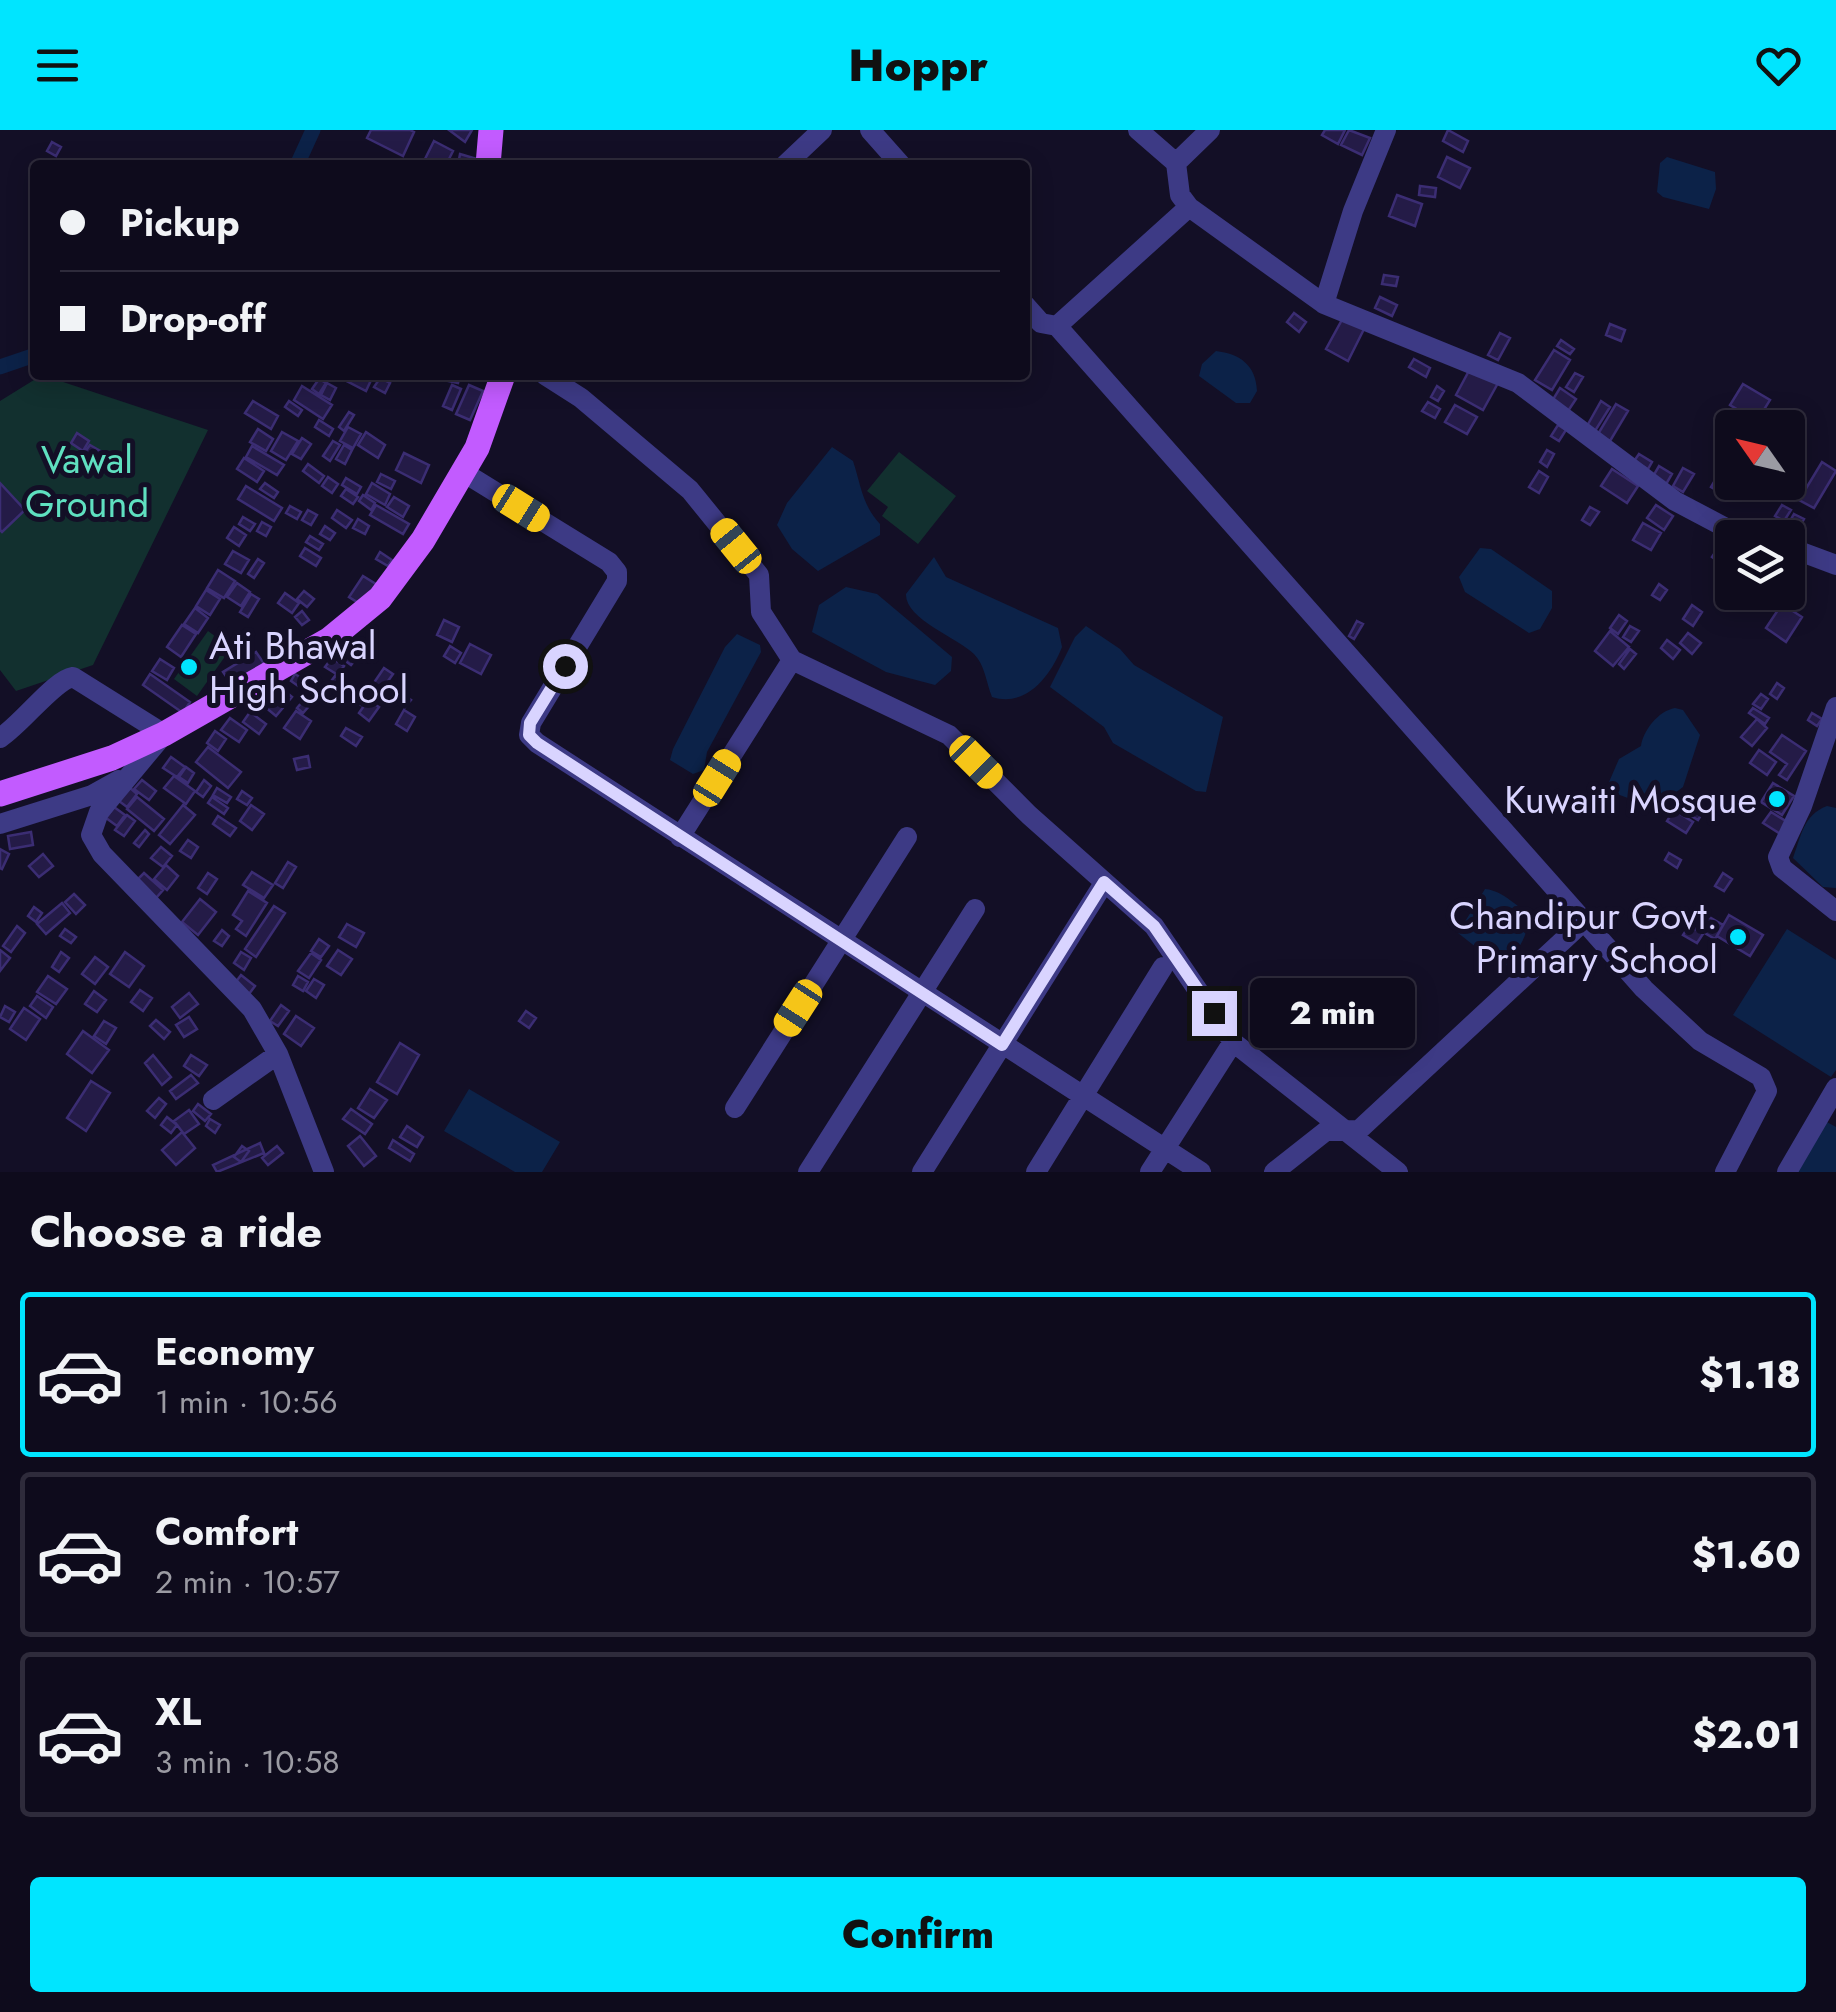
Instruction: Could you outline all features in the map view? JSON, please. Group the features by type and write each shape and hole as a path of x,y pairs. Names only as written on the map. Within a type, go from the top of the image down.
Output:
{"main road":[{"path":"488,160 491,130"},
{"path":"8,793 164,734 330,639 380,598 423,540 477,448 501,380"}],"street":[{"path":"790,160 822,130"},
{"path":"870,130 897,160"},
{"path":"1138,130 1176,163 1180,195 1189,207 1324,304 1518,383 1675,501 1715,522"},
{"path":"1176,163 1210,130"},
{"path":"1324,304 1353,211 1386,130"},
{"path":"1056,326 1189,207"},
{"path":"1030,310 1041,323 1056,326 1644,989 1700,1041 1761,1076 1767,1091 1725,1172"},
{"path":"557,380 690,490 759,575 761,612 792,660 950,735 1154,926 1234,1042 1398,1172"},
{"path":"463,472 608,562 617,572 617,581 530,723 529,735 680,837 1201,1172"},
{"path":"1805,553 1836,565"},
{"path":"680,837 792,660"},
{"path":"0,738 24,722 56,684 73,676 164,734 100,812 91,835 102,854 252,1009 278,1054 324,1172"},
{"path":"1836,707 1808,789 1778,857 1782,868 1836,910"},
{"path":"0,824 92,794 130,774"},
{"path":"734,1108 908,837"},
{"path":"922,1172 1104,882"},
{"path":"808,1172 975,909"},
{"path":"1274,1172 1326,1131 1358,1130 1584,921"},
{"path":"1036,1172 1163,968"},
{"path":"1150,1172 1234,1042"},
{"path":"213,1100 278,1054"},
{"path":"1787,1172 1836,1088"}],"green space":[{"name":"Vawal Ground","path":"34,380 57,380 208,430 93,665 16,691 0,670 0,401"},
{"path":"899,452 956,496 918,544 882,516 888,507 867,491"},
{"path":"208,631 231,648 197,696 174,679"}],"water":[{"path":"1667,157 1715,172 1716,189 1709,209 1657,192 1660,163"},
{"path":"1216,351 1239,358 1254,374 1257,391 1250,403 1236,403 1199,376 1202,364"},
{"path":"832,447 853,461 866,502 880,524 880,535 818,571 792,549 777,525 787,503"},
{"path":"1480,548 1491,549 1552,591 1552,608 1540,629 1529,633 1465,592 1459,577"},
{"path":"934,557 946,577 1058,628 1062,647 1036,687 1016,698 992,697 978,658 914,612 906,594"},
{"path":"846,587 877,594 952,657 951,671 935,685 886,672 812,632 819,605"},
{"path":"1086,626 1120,649 1134,665 1223,717 1206,792 1196,791 1113,743 1104,727 1050,687 1075,637"},
{"path":"737,634 760,645 761,652 707,752 704,770 693,774 670,760 673,749 725,647"},
{"path":"1675,708 1683,710 1700,735 1683,787 1655,808 1617,794 1609,782 1619,759 1641,746 1652,723"},
{"path":"1827,806 1836,808 1836,888 1823,887 1793,858 1808,821"},
{"path":"1485,889 1507,898 1526,918 1525,934 1506,966 1500,966 1458,933"},
{"path":"1787,929 1836,960 1836,1070 1831,1077 1733,1015"},
{"path":"469,1089 560,1142 542,1172 515,1172 444,1131"},
{"path":"1825,1121 1836,1127 1836,1172 1795,1172"}],"building":[{"path":"371,130 414,132 403,156 367,138"},
{"path":"449,130 472,130 465,142"},
{"path":"1325,130 1345,130 1338,144 1322,135"},
{"path":"1349,130 1370,138 1362,155 1341,145"},
{"path":"1448,130 1468,141 1463,152 1443,141"},
{"path":"434,141 453,151 448,160 424,160"},
{"path":"52,142 61,147 56,156 47,151"},
{"path":"460,154 481,160 459,160"},
{"path":"1447,157 1470,168 1460,188 1438,177"},
{"path":"1420,186 1436,188 1435,197 1419,195"},
{"path":"1397,195 1422,204 1415,226 1389,216"},
{"path":"1384,275 1398,277 1396,286 1382,284"},
{"path":"1380,297 1397,305 1392,316 1375,308"},
{"path":"1294,313 1306,322 1299,332 1287,322"},
{"path":"1343,318 1364,329 1348,361 1326,349"},
{"path":"1610,324 1625,330 1621,341 1606,335"},
{"path":"1500,333 1510,338 1498,360 1488,355"},
{"path":"1561,340 1574,349 1570,354 1557,346"},
{"path":"1554,350 1570,360 1552,390 1535,380"},
{"path":"1414,359 1430,368 1426,377 1409,367"},
{"path":"1471,367 1498,383 1483,410 1456,395"},
{"path":"1575,373 1583,377 1574,392 1566,387"},
{"path":"318,380 326,383 319,394 312,389"},
{"path":"345,380 371,380 366,391"},
{"path":"379,380 390,383 385,393 374,387"},
{"path":"327,383 336,388 330,400 321,395"},
{"path":"1743,384 1770,400 1764,410 1738,410 1730,405"},
{"path":"452,385 461,389 452,410 443,406"},
{"path":"469,385 483,391 470,420 456,414"},
{"path":"302,386 332,405 323,419 294,400"},
{"path":"1437,386 1444,391 1438,401 1431,397"},
{"path":"1560,388 1576,399 1568,411 1552,401"},
{"path":"253,401 278,416 271,429 245,413"},
{"path":"289,401 302,410 298,416 285,407"},
{"path":"1601,401 1610,407 1595,431 1587,426"},
{"path":"1428,402 1440,409 1435,418 1422,411"},
{"path":"1616,404 1628,411 1610,441 1598,434"},
{"path":"1455,405 1477,417 1467,434 1445,422"},
{"path":"349,412 354,415 344,431 339,427"},
{"path":"319,420 333,429 329,436 315,427"},
{"path":"1558,425 1566,430 1559,441 1551,436"},
{"path":"348,427 361,434 353,448 340,441"},
{"path":"258,429 273,439 266,451 250,442"},
{"path":"282,432 298,441 286,460 271,451"},
{"path":"366,432 385,445 378,458 358,445"},
{"path":"77,433 89,441 83,451 71,443"},
{"path":"302,438 311,444 301,459 292,454"},
{"path":"333,441 340,445 330,461 323,456"},
{"path":"90,445 102,452 98,460 85,452"},
{"path":"344,445 352,450 345,464 336,459"},
{"path":"252,446 284,465 277,475 246,457"},
{"path":"1547,450 1554,454 1547,467 1540,462"},
{"path":"404,453 429,465 421,483 396,470"},
{"path":"1639,454 1652,462 1648,469 1634,461"},
{"path":"244,458 264,471 257,482 237,469"},
{"path":"1822,462 1836,471 1814,508 1799,500 1805,500 1805,490"},
{"path":"308,464 324,476 319,483 303,471"},
{"path":"1659,466 1672,474 1665,486 1652,478"},
{"path":"1683,468 1694,474 1683,492 1673,486"},
{"path":"1612,469 1638,486 1627,503 1601,486"},
{"path":"1539,471 1548,477 1539,493 1529,487"},
{"path":"381,474 395,481 391,489 377,482"},
{"path":"328,477 338,484 332,493 322,486"},
{"path":"346,478 361,487 357,494 342,485"},
{"path":"0,483 25,510 2,532 0,530"},
{"path":"265,483 278,492 274,498 260,489"},
{"path":"372,483 390,494 385,505 366,494"},
{"path":"246,486 282,508 274,521 238,499"},
{"path":"346,489 358,497 353,504 341,496"},
{"path":"363,495 375,503 371,510 359,501"},
{"path":"394,497 409,506 403,517 387,507"},
{"path":"376,505 409,524 403,534 370,515"},
{"path":"1656,505 1673,516 1664,530 1647,518"},
{"path":"1782,505 1791,510 1785,520 1775,516"},
{"path":"290,506 301,512 297,519 286,513"},
{"path":"1590,507 1599,512 1590,525 1582,520"},
{"path":"308,510 317,515 311,525 302,520"},
{"path":"337,510 352,520 346,528 332,518"},
{"path":"243,517 255,524 250,531 239,524"},
{"path":"358,519 369,526 365,534 353,528"},
{"path":"262,522 271,527 266,536 257,531"},
{"path":"1643,523 1661,533 1651,550 1633,540"},
{"path":"325,526 335,533 330,540 320,534"},
{"path":"234,527 246,535 239,546 227,538"},
{"path":"310,536 323,544 319,550 306,542"},
{"path":"305,548 321,558 316,566 300,556"},
{"path":"233,551 249,560 241,573 225,564"},
{"path":"380,552 392,560 388,566 376,559"},
{"path":"258,559 264,563 254,578 248,574"},
{"path":"218,570 235,581 224,598 207,588"},
{"path":"363,576 379,586 365,607 349,597"},
{"path":"237,583 250,592 241,606 227,597"},
{"path":"1659,584 1667,590 1660,600 1652,595"},
{"path":"206,590 220,599 210,615 196,606"},
{"path":"304,591 314,599 307,607 297,599"},
{"path":"285,593 299,603 292,613 278,603"},
{"path":"251,594 259,599 248,617 240,612"},
{"path":"1692,605 1702,612 1693,626 1683,619"},
{"path":"195,608 208,618 198,633 184,624"},
{"path":"1778,610 1791,610 1802,617 1786,642 1766,628"},
{"path":"302,611 309,620 302,625 295,617"},
{"path":"1619,615 1627,621 1618,634 1610,628"},
{"path":"444,620 459,627 452,642 437,635"},
{"path":"1357,621 1363,624 1354,639 1349,636"},
{"path":"182,625 196,634 181,657 167,647"},
{"path":"1630,626 1639,631 1631,642 1623,637"},
{"path":"1610,631 1629,647 1613,666 1595,651"},
{"path":"1688,633 1701,643 1692,654 1680,643"},
{"path":"1667,640 1680,650 1673,659 1661,648"},
{"path":"470,644 491,655 481,674 460,663"},
{"path":"450,646 461,653 455,663 444,656"},
{"path":"1630,649 1636,654 1624,669 1619,664"},
{"path":"344,651 356,659 351,665 340,657"},
{"path":"256,652 265,665 232,685 223,672"},
{"path":"332,658 344,666 338,675 325,667"},
{"path":"160,659 174,668 167,680 152,671"},
{"path":"384,668 393,674 380,692 371,687"},
{"path":"150,674 190,702 183,713 143,685"},
{"path":"295,674 306,681 301,688 291,681"},
{"path":"335,676 367,697 361,705 329,684"},
{"path":"312,677 323,684 318,691 308,685"},
{"path":"1777,683 1784,688 1777,699 1770,694"},
{"path":"280,687 292,697 276,716 264,706"},
{"path":"312,690 318,696 303,713 297,708"},
{"path":"403,694 411,700 405,707 397,701"},
{"path":"1761,694 1768,699 1761,709 1753,704"},
{"path":"368,700 379,707 369,721 359,713"},
{"path":"1753,708 1769,718 1765,724 1749,713"},
{"path":"404,710 415,717 407,731 396,724"},
{"path":"296,711 311,721 300,739 284,728"},
{"path":"250,712 266,724 259,734 243,722"},
{"path":"1812,713 1822,719 1817,726 1808,720"},
{"path":"230,718 247,730 239,742 221,730"},
{"path":"1757,719 1767,728 1752,746 1741,737"},
{"path":"346,728 362,737 356,746 341,736"},
{"path":"215,731 226,739 218,751 207,743"},
{"path":"1782,735 1806,751 1787,780 1779,775 1787,764 1770,752"},
{"path":"208,747 241,772 228,788 196,762"},
{"path":"1759,750 1776,762 1767,775 1750,763"},
{"path":"308,756 310,767 297,770 294,759"},
{"path":"171,757 185,767 177,777 163,768"},
{"path":"186,767 194,773 188,783 179,777"},
{"path":"174,776 195,791 186,804 164,788"},
{"path":"142,780 156,791 149,800 134,789"},
{"path":"204,780 211,786 203,797 196,792"},
{"name":"Kuwaiti Mosque","path":"1773,783 1794,796 1782,815 1761,802"},
{"path":"129,787 137,794 127,807 119,801"},
{"path":"217,788 231,797 227,803 213,795"},
{"path":"242,791 252,798 247,805 237,799"},
{"path":"137,797 164,819 154,831 127,809"},
{"path":"212,797 228,808 224,814 208,803"},
{"path":"1685,801 1703,812 1698,820 1680,809"},
{"path":"183,805 195,815 170,844 159,835"},
{"path":"251,805 264,814 252,830 240,821"},
{"path":"114,807 125,815 117,826 106,818"},
{"path":"1674,810 1693,822 1686,833 1667,821"},
{"path":"1771,812 1789,823 1782,835 1763,823"},
{"path":"127,815 135,821 124,836 115,830"},
{"path":"218,816 236,828 230,836 213,824"},
{"path":"145,830 149,834 139,847 134,843"},
{"path":"31,832 33,845 10,849 8,836"},
{"path":"188,840 198,847 191,858 180,851"},
{"path":"161,847 172,856 163,867 151,858"},
{"path":"0,849 9,854 2,869 0,868"},
{"path":"1669,853 1681,860 1677,868 1665,860"},
{"path":"43,854 53,866 39,877 29,866"},
{"path":"288,862 296,867 283,888 275,883"},
{"path":"166,865 178,876 167,890 154,879"},
{"path":"252,872 273,885 264,898 243,885"},
{"path":"144,873 163,890 156,898 136,881"},
{"path":"208,873 217,879 207,894 198,888"},
{"path":"1723,873 1732,879 1724,891 1715,886"},
{"path":"248,891 267,903 246,936 236,929 242,921 233,915"},
{"path":"74,894 85,905 76,914 65,902"},
{"path":"200,899 216,912 198,935 182,922"},
{"path":"62,903 70,913 46,934 37,924"},
{"path":"274,906 285,913 256,957 245,949"},
{"path":"34,907 42,913 36,922 28,916"},
{"path":"1699,911 1723,925 1715,939 1691,925"},
{"name":"Chandipur Govt. Primary School","path":"1729,915 1763,935 1750,956 1717,936"},
{"path":"347,924 364,933 356,947 339,937"},
{"path":"17,926 25,933 11,952 3,946"},
{"path":"1689,926 1703,934 1697,943 1683,935"},
{"path":"65,929 76,937 71,943 60,936"},
{"path":"222,930 229,936 222,946 214,941"},
{"path":"319,939 329,946 321,957 311,951"},
{"path":"0,950 10,958 0,971"},
{"path":"338,950 352,959 341,975 327,966"},
{"path":"61,952 69,958 59,972 52,967"},
{"path":"125,952 144,966 129,987 110,974"},
{"path":"241,952 251,958 244,970 234,963"},
{"path":"311,953 321,960 309,978 298,971"},
{"path":"95,957 108,967 95,984 82,974"},
{"path":"241,975 255,986 249,994 235,983"},
{"path":"48,976 67,989 56,1004 37,992"},
{"path":"298,976 308,982 303,991 293,985"},
{"path":"314,979 324,985 316,998 306,991"},
{"path":"140,990 152,998 143,1011 131,1002"},
{"path":"94,991 106,1000 97,1012 85,1004"},
{"path":"189,993 198,1004 180,1018 172,1007"},
{"path":"37,996 53,1007 46,1018 30,1006"},
{"path":"281,1005 289,1011 278,1026 270,1021"},
{"path":"5,1006 15,1012 9,1022 0,1017"},
{"path":"24,1008 40,1019 26,1040 10,1029"},
{"path":"526,1011 536,1018 529,1028 519,1021"},
{"path":"296,1016 314,1028 301,1046 284,1034"},
{"path":"189,1017 197,1029 184,1037 176,1025"},
{"path":"156,1020 170,1032 164,1039 150,1026"},
{"path":"104,1021 116,1028 106,1044 94,1036"},
{"path":"83,1031 109,1050 92,1073 67,1054"},
{"path":"400,1043 419,1055 397,1094 377,1082"},
{"path":"153,1055 171,1077 162,1085 145,1063"},
{"path":"191,1055 207,1065 199,1076 184,1066"},
{"path":"191,1075 198,1083 176,1099 170,1091"},
{"path":"91,1081 110,1093 86,1131 67,1118"},
{"path":"370,1089 387,1100 374,1118 358,1108"},
{"path":"159,1098 166,1104 155,1118 147,1111"},
{"path":"198,1104 211,1114 205,1121 193,1111"},
{"path":"351,1109 372,1124 365,1134 343,1119"},
{"path":"189,1110 199,1124 184,1134 174,1121"},
{"path":"167,1117 177,1125 171,1133 161,1125"},
{"path":"210,1119 220,1125 215,1133 206,1126"},
{"path":"407,1126 423,1137 417,1147 400,1137"},
{"path":"182,1132 195,1148 176,1165 162,1150"},
{"path":"360,1136 376,1156 364,1166 348,1146"},
{"path":"393,1140 414,1154 410,1161 389,1148"},
{"path":"260,1143 264,1153 217,1172 213,1165"},
{"path":"242,1146 249,1151 241,1162 234,1157"},
{"path":"277,1146 283,1153 268,1165 262,1158"}],"waterway":[{"path":"299,160 313,130"},
{"path":"0,367 30,357"}],"place":[{"name":"Ati Bhawal High School","path":"189,667"},
{"name":"Kuwaiti Mosque","path":"1777,799"},
{"name":"Chandipur Govt. Primary School","path":"1738,937"}],"route":[{"path":"565,666 530,723 529,735 537,743 1002,1045 1104,882 1154,926 1214,1013"}]}
